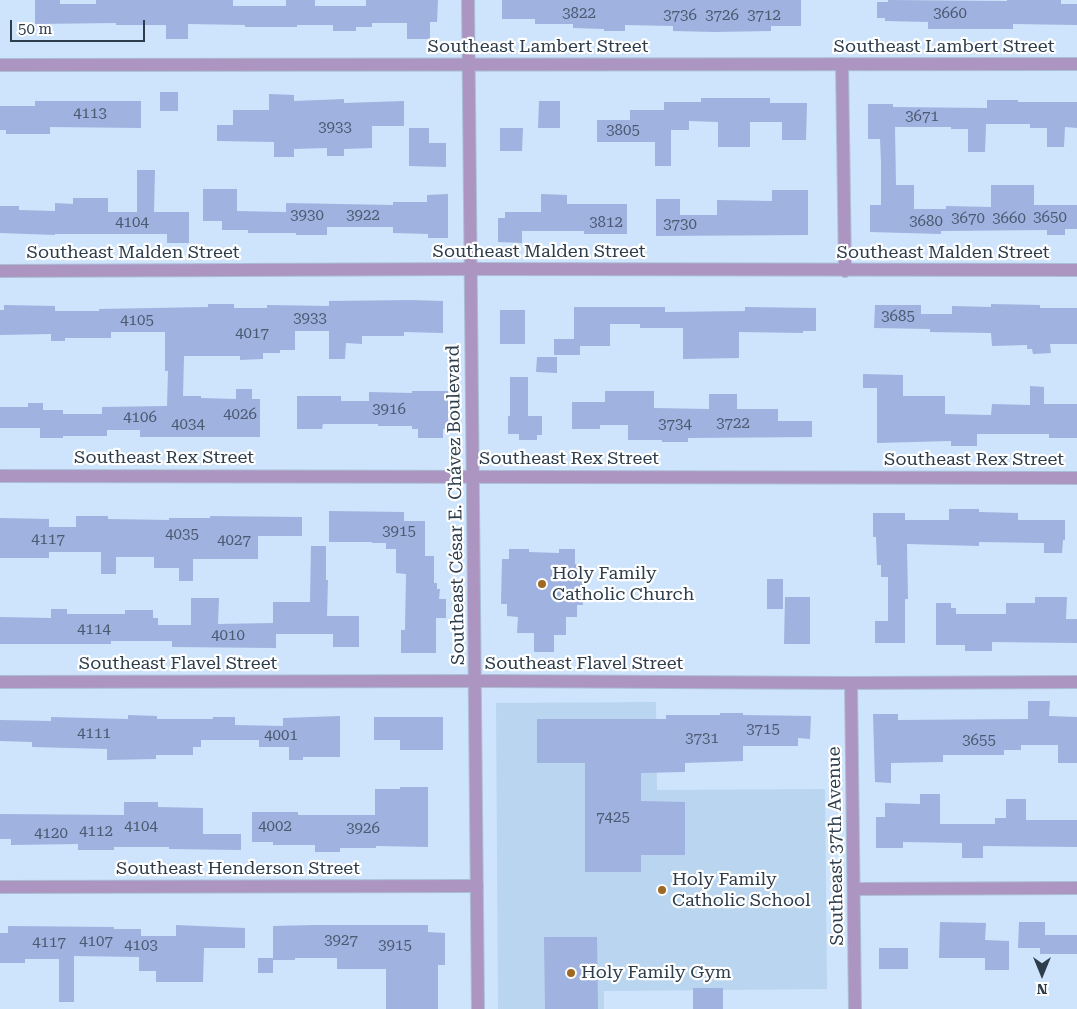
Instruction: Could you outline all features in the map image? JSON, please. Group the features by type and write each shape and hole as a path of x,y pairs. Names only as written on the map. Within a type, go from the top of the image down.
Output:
{"street":[{"name":"Southeast César E. Chávez Boulevard","path":"468,0 478,1009"},
{"path":"842,64 845,271"},
{"name":"Southeast Lambert Street","path":"0,65 1077,64"},
{"name":"Southeast Malden Street","path":"0,271 471,269 1077,270"},
{"name":"Southeast Rex Street","path":"0,476 1077,478"},
{"name":"Southeast Flavel Street","path":"0,682 475,681 851,684 1077,682"},
{"name":"Southeast 37th Avenue","path":"851,684 855,1009"},
{"name":"Southeast Henderson Street","path":"0,887 477,886"},
{"path":"855,890 1077,888"}],"shaded area":[{"name":"Holy Family Catholic School","path":"656,702 657,790 825,789 827,989 604,991 604,1009 498,1009 496,703"}],"building":[{"path":"35,0 60,0 60,4 96,4 96,0 233,0 233,6 286,6 286,0 315,0 315,6 366,6 366,0 438,0 437,22 430,22 430,39 407,39 407,23 372,23 372,27 356,27 356,31 333,31 333,25 245,27 245,25 188,24 188,39 166,39 166,25 116,25 116,23 35,24"},
{"path":"502,0 801,0 801,26 771,26 771,31 715,32 673,31 673,26 625,25 625,31 604,31 604,29 573,28 573,24 535,24 535,19 502,19"},
{"path":"888,0 1061,0 1061,4 1077,4 1077,25 1013,24 1013,29 928,29 928,22 885,21 885,18 877,18 877,2 888,2"},
{"path":"160,92 178,92 178,111 160,111"},
{"path":"269,94 294,95 294,101 344,99 344,103 404,101 404,126 372,126 372,148 344,149 344,156 327,156 327,148 294,149 294,157 274,157 274,142 217,141 217,125 233,125 233,110 269,110"},
{"path":"701,98 770,98 770,103 807,103 806,140 782,140 782,122 750,122 750,147 718,147 718,122 689,121 689,130 671,130 671,166 655,166 655,142 597,142 597,120 630,120 630,110 664,110 664,102 701,102"},
{"path":"987,100 1077,102 1077,128 1065,127 1064,147 1047,147 1047,128 1030,128 1030,124 986,124 985,152 968,152 968,129 951,129 951,127 895,127 896,185 914,185 914,209 946,209 946,206 991,207 991,185 1034,185 1034,205 1077,205 1077,229 1065,229 1065,235 1047,235 1047,230 941,231 941,234 870,232 870,205 881,205 881,162 880,139 868,139 868,104 893,104 893,107 987,108"},
{"path":"35,101 141,101 141,128 50,127 50,134 6,134 6,130 0,130 0,106 35,106"},
{"path":"539,101 560,101 560,128 538,128"},
{"path":"409,128 429,128 429,143 446,143 446,167 409,166"},
{"path":"500,128 523,128 522,151 500,151"},
{"path":"137,170 155,170 154,212 189,212 189,243 167,243 167,234 55,235 0,233 0,206 19,206 19,210 55,211 55,203 73,204 73,198 108,198 108,212 137,212"},
{"path":"203,189 237,189 237,211 286,212 286,203 393,205 393,202 427,202 427,195 448,194 448,238 428,238 428,234 393,233 393,227 327,227 327,235 248,233 248,230 222,230 222,221 203,221"},
{"path":"772,190 808,190 808,235 656,236 656,199 680,199 680,215 717,215 717,200 772,201"},
{"path":"541,194 567,195 567,204 627,204 627,234 584,234 584,231 522,231 522,243 498,242 498,218 505,218 505,212 541,212"},
{"path":"329,301 443,301 443,333 404,332 404,336 362,336 362,344 346,343 345,359 329,359 329,331 295,331 295,350 280,350 280,353 263,353 263,359 240,360 240,356 184,356 183,396 236,399 236,389 252,389 252,399 260,399 260,437 140,437 140,430 107,430 107,436 40,438 40,428 0,428 0,407 28,407 28,403 43,403 43,410 63,410 63,414 102,414 102,407 167,406 168,371 165,371 165,332 111,332 111,338 65,338 65,341 51,341 51,334 0,335 0,310 4,310 4,305 55,306 55,311 99,311 99,309 208,307 208,304 234,304 234,308 267,308 267,305 329,306"},
{"path":"991,304 1040,305 1040,308 1077,308 1077,344 1050,344 1051,353 1033,354 1032,349 1027,349 1027,345 992,346 991,333 930,332 930,329 874,328 875,305 921,305 921,314 952,314 952,306 991,307"},
{"path":"574,307 665,307 665,312 745,311 745,307 816,308 816,331 803,331 803,333 739,332 739,358 683,359 683,328 640,328 640,324 610,324 610,346 580,346 580,355 554,355 554,339 574,339"},
{"path":"500,310 525,310 525,344 500,344"},
{"path":"537,357 557,357 557,373 536,372"},
{"path":"863,374 903,375 903,396 945,396 945,414 991,415 992,404 1030,405 1030,386 1044,387 1044,404 1077,404 1077,438 1049,438 1049,434 977,434 977,446 951,446 951,441 877,443 877,388 863,388"},
{"path":"510,377 528,377 528,416 542,416 542,435 537,435 537,440 519,440 519,434 508,434"},
{"path":"412,391 448,391 448,429 443,429 443,438 418,438 418,429 412,429 412,426 323,424 322,429 297,429 297,396 341,396 341,401 369,401 369,392 412,393"},
{"path":"605,391 654,391 654,408 709,409 709,394 737,394 737,409 778,409 778,421 812,421 812,437 688,438 688,442 662,442 662,440 628,440 628,425 600,425 600,429 572,429 572,402 605,402"},
{"path":"949,509 979,509 979,512 1018,513 1018,520 1065,520 1065,540 1063,540 1062,553 1044,553 1044,543 979,542 979,546 907,544 908,599 905,599 905,643 875,643 875,621 888,621 888,577 881,577 881,565 877,565 876,537 873,537 873,513 905,513 905,520 949,520"},
{"path":"329,511 404,512 404,521 425,521 425,556 434,556 434,583 437,583 437,589 440,589 439,599 446,599 446,618 436,618 436,653 401,653 401,630 405,630 406,574 396,573 396,549 386,549 386,543 329,542"},
{"path":"76,516 108,516 108,519 169,520 169,518 210,518 210,516 302,517 302,536 258,536 258,559 193,559 193,581 179,581 179,568 154,568 154,557 116,557 116,574 101,574 101,552 49,552 49,558 0,558 0,518 49,519 49,527 76,527"},
{"path":"311,546 326,546 326,580 328,580 327,616 359,616 359,647 333,647 333,634 276,634 276,648 172,647 172,641 111,641 111,644 0,644 0,617 51,618 51,609 67,609 67,614 125,614 125,610 153,610 153,618 158,618 158,625 191,625 191,598 219,598 218,624 273,623 273,602 310,602"},
{"name":"Holy Family Catholic Church","path":"509,549 529,549 529,552 559,553 559,549 575,549 575,564 583,564 583,605 577,605 577,617 566,617 566,635 554,635 554,652 534,652 534,633 517,633 518,617 507,616 507,604 501,604 502,559 509,559"},
{"path":"767,579 783,579 783,609 767,609"},
{"path":"785,597 810,597 810,644 784,644"},
{"path":"1035,597 1067,597 1066,619 1077,619 1077,643 992,642 992,651 965,651 965,645 936,645 936,603 951,603 951,608 956,608 956,614 1006,614 1006,603 1035,603"},
{"path":"1028,701 1050,701 1049,716 1077,717 1077,763 1058,763 1058,745 1021,745 1021,750 1004,750 1004,755 943,755 943,762 891,763 891,783 875,782 873,714 898,714 898,720 1028,719"},
{"path":"720,713 811,716 810,739 798,738 798,746 743,746 743,761 685,763 685,772 641,773 641,801 685,802 685,855 641,855 641,872 585,872 585,763 537,763 537,719 666,719 666,715 720,715"},
{"path":"128,715 157,716 157,719 235,717 235,725 283,726 283,718 340,716 340,757 303,757 303,760 289,760 289,747 259,747 259,740 201,740 201,747 193,747 193,755 156,755 156,759 107,760 107,749 32,747 32,742 0,741 0,720 51,721 51,717 128,719"},
{"path":"374,717 443,717 443,750 400,750 400,740 374,740"},
{"path":"400,787 428,787 428,847 376,846 376,848 340,848 340,852 315,852 315,845 273,845 273,842 252,842 252,812 298,812 298,815 375,815 375,789 400,789"},
{"path":"920,794 940,794 940,824 995,824 995,818 1006,818 1006,799 1026,799 1026,820 1077,820 1077,847 983,846 983,858 962,858 962,843 903,842 903,848 876,848 876,817 885,817 885,803 920,804"},
{"path":"124,802 158,802 158,807 203,808 203,834 241,834 241,850 114,847 114,850 78,850 78,844 11,845 11,839 0,839 0,814 124,815"},
{"path":"940,922 986,923 985,940 1009,941 1009,970 985,970 985,958 939,958"},
{"path":"1019,922 1045,922 1045,935 1077,935 1077,954 1040,954 1040,948 1018,948"},
{"path":"176,925 245,928 245,948 204,948 203,982 156,982 156,971 139,971 139,957 74,956 74,1002 59,1002 59,959 25,959 25,963 0,963 0,933 8,933 8,926 114,927 114,929 141,929 141,936 176,936"},
{"path":"428,925 428,932 445,933 445,965 438,965 438,1009 386,1009 386,969 337,969 337,958 273,960 273,973 258,973 258,958 273,958 273,926"},
{"name":"Holy Family Gym","path":"544,937 597,937 598,1009 545,1009"},
{"path":"879,948 908,948 908,969 879,969"},
{"path":"693,988 723,988 723,1009 693,1009"}],"place":[{"name":"Holy Family Catholic Church","path":"542,584"},
{"name":"Holy Family Catholic School","path":"662,890"},
{"name":"Holy Family Gym","path":"571,973"}]}
